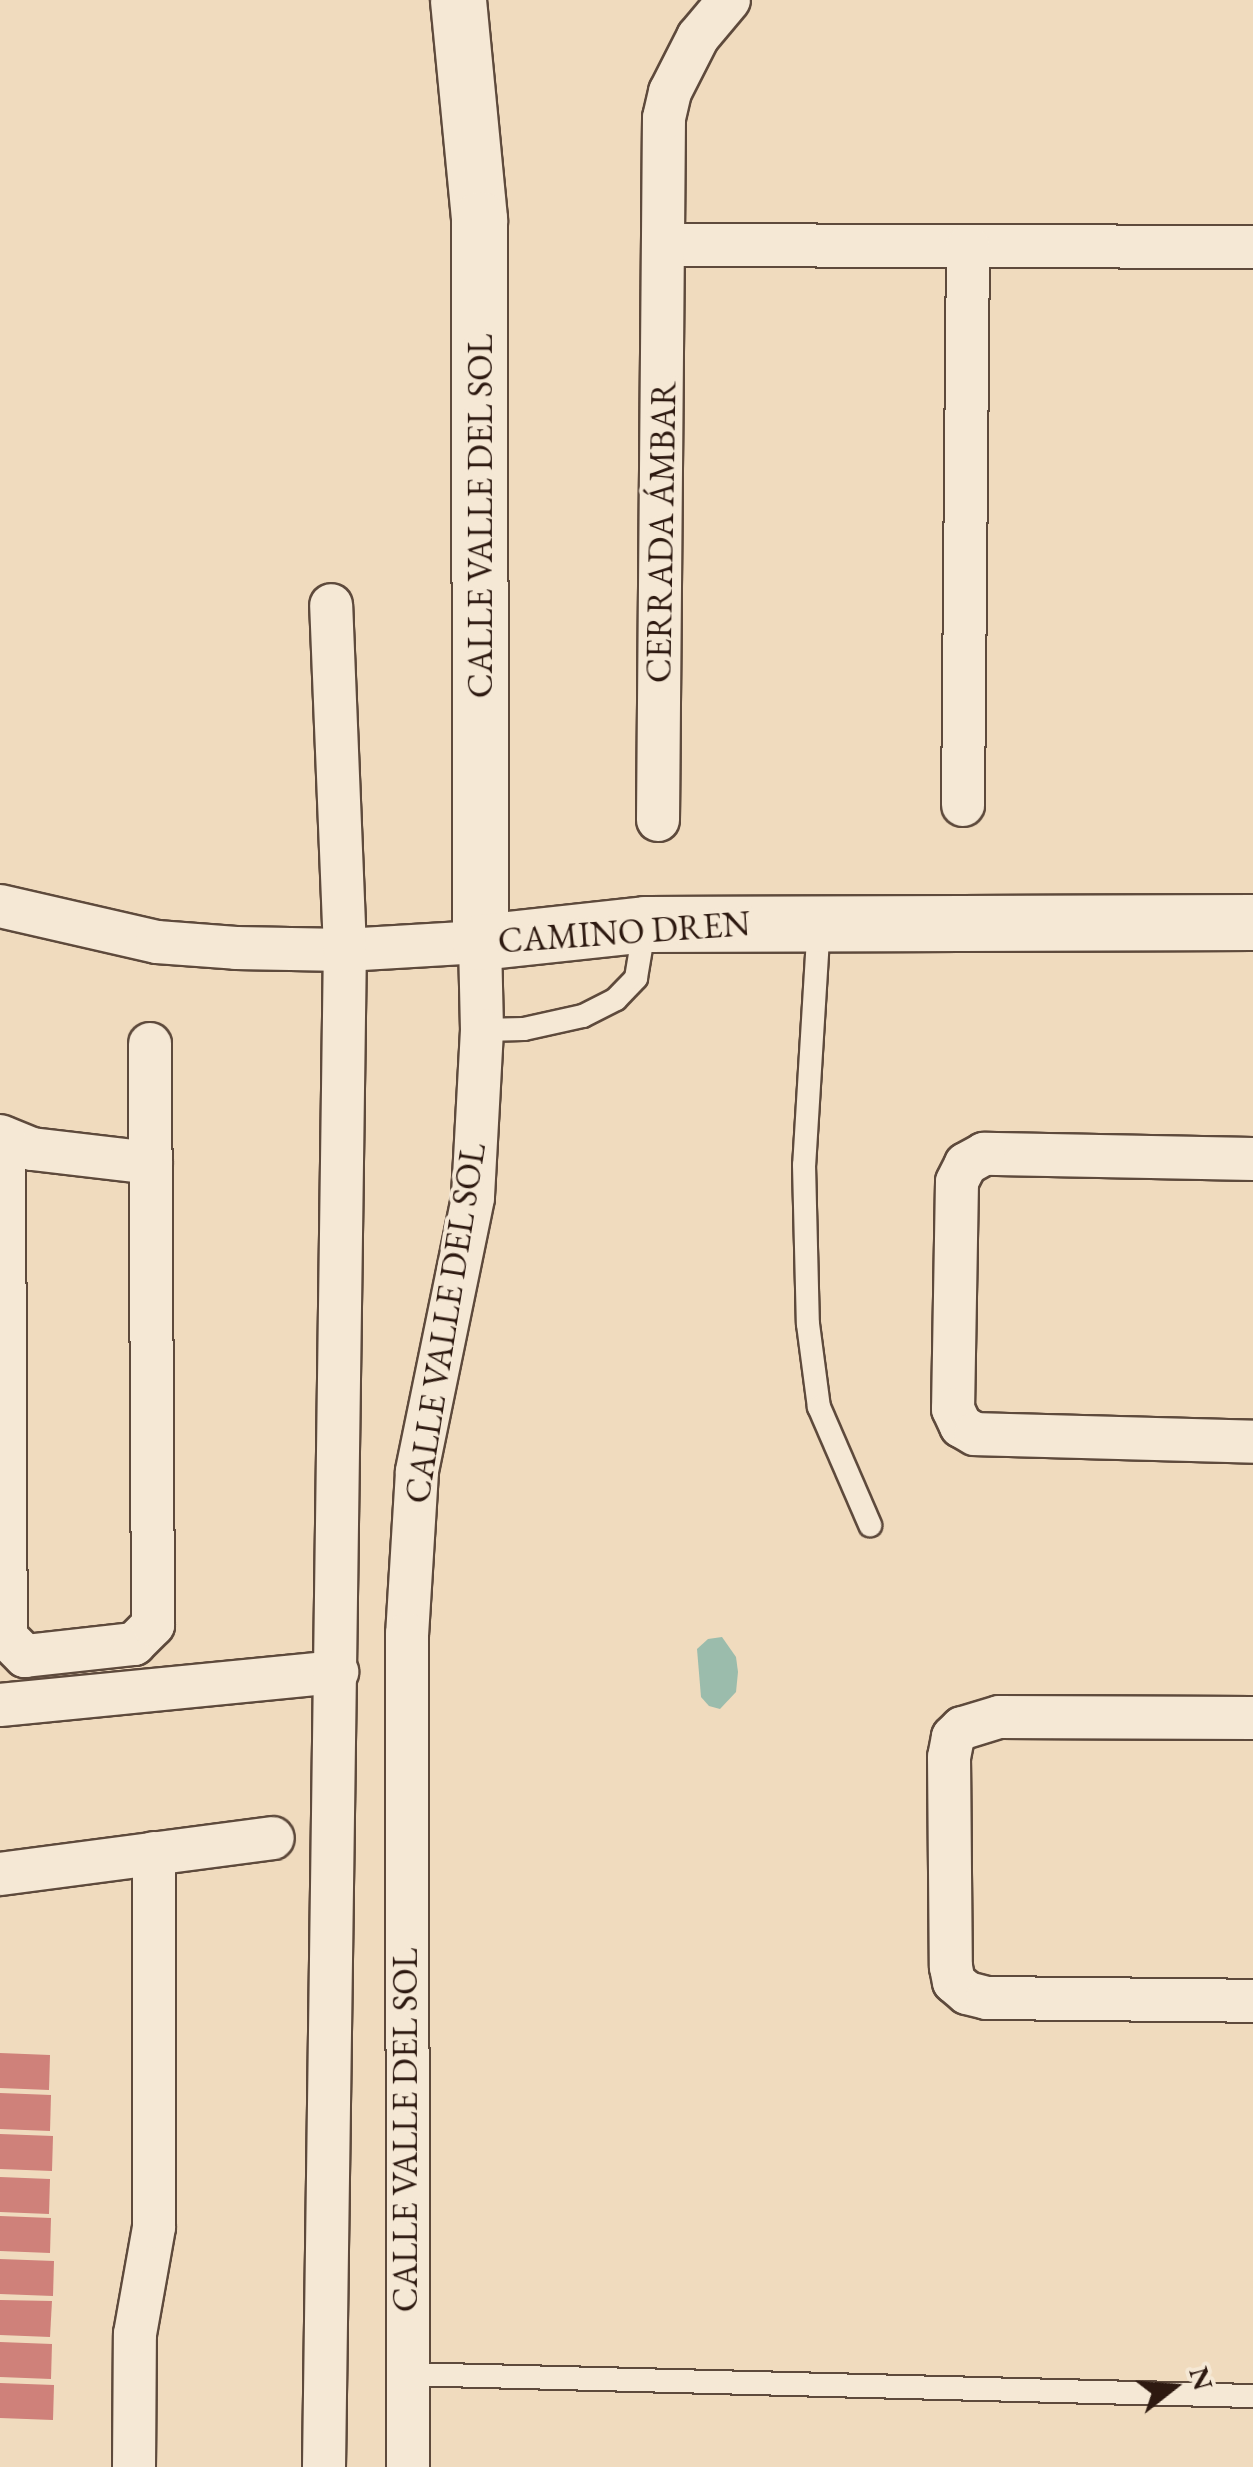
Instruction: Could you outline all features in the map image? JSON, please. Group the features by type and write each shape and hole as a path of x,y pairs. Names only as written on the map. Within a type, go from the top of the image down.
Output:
{"street":[{"name":"CALLE VALLE DEL SOL","path":"408,2467 407,1634 417,1472 472,1198 482,1030 479,218 458,0"},
{"name":"CERRADA ÁMBAR","path":"658,820 667,105 698,37 729,0"},
{"path":"663,244 1253,247"},
{"path":"962,804 968,246"},
{"path":"324,2467 344,950 331,605"},
{"name":"CAMINO DREN","path":"0,906 156,942 344,950 480,942 646,924 1253,922"},
{"path":"150,1044 151,1162 153,1626 134,1644 25,1656 11,1645 3,1625 2,1137 32,1149 151,1162"},
{"path":"1253,1159 984,1154 966,1164 957,1182 953,1409 960,1426 975,1434 1253,1442"},
{"path":"0,1704 336,1672"},
{"path":"1253,1718 999,1716 976,1722 953,1737 948,1757 954,1982 967,1994 987,1998 1253,2001"},
{"path":"0,1874 273,1838"},
{"path":"134,2467 135,2334 154,2227 154,1854"}],"lane":[{"path":"819,922 804,1165 808,1324 819,1407 870,1525"},
{"path":"482,1030 524,1029 568,1019 616,999 636,978 646,924"},
{"path":"405,2374 1253,2396"}],"shaded area":[{"path":"722,1637 736,1657 738,1672 736,1692 720,1709 709,1706 701,1697 697,1649 708,1639"}],"building":[{"path":"0,2053 50,2055 49,2090 0,2088"},
{"path":"0,2093 51,2095 50,2131 0,2129"},
{"path":"0,2134 53,2136 52,2171 0,2169"},
{"path":"0,2177 50,2179 49,2214 0,2212"},
{"path":"0,2216 51,2218 50,2253 0,2251"},
{"path":"0,2259 54,2261 53,2296 0,2294"},
{"path":"0,2300 52,2301 50,2337 0,2335"},
{"path":"0,2342 52,2344 51,2379 0,2377"},
{"path":"0,2383 54,2385 53,2420 0,2418"}]}
